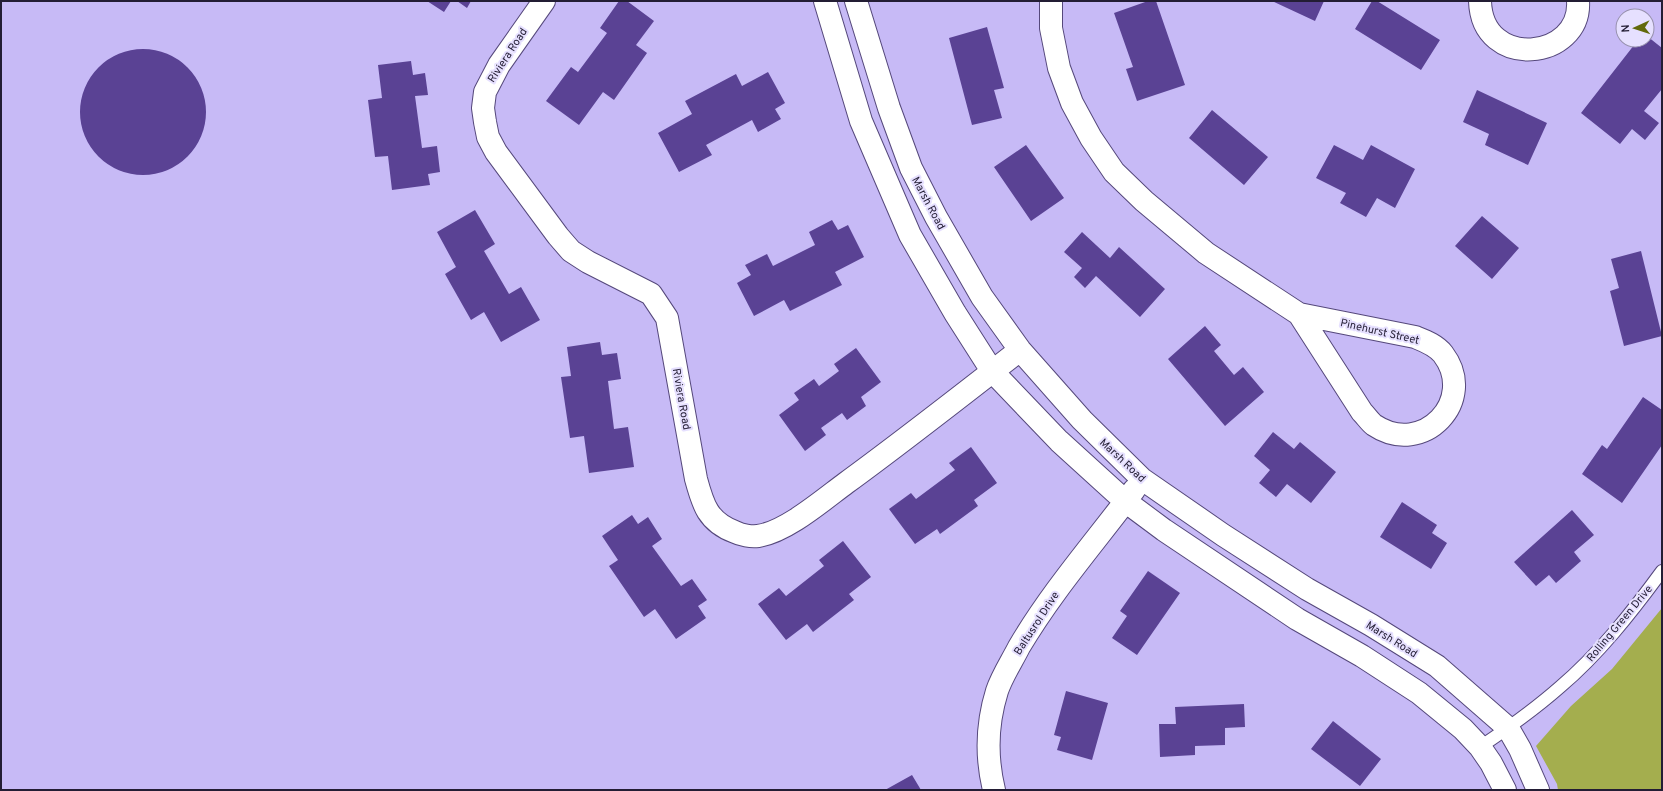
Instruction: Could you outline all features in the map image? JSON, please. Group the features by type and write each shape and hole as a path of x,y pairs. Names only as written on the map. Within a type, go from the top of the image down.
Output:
{"street":[{"name":"Riviera Road","path":"544,1 499,65 485,92 483,108 488,137 496,152 558,236 572,251 588,262 651,294 668,318 696,479 702,501 712,519 724,528 741,535 758,536 774,531 808,511 907,438 1020,350"},
{"path":"825,1 861,121 910,235 954,313 992,371 1059,441 1125,501 1170,534 1297,619 1362,656 1419,693 1463,729 1480,747 1491,762 1505,790"},
{"name":"Marsh Road","path":"856,1 889,108 911,168 936,217 982,297 1020,350 1082,420 1142,479 1223,535 1294,581 1371,625 1437,666 1508,728 1520,749 1538,790"},
{"name":"Pinehurst Street","path":"1051,1 1051,28 1058,68 1072,103 1091,138 1114,172 1144,201 1206,253 1299,314 1414,337 1430,343 1442,354 1451,368 1454,384 1452,400 1445,414 1434,426 1419,434 1403,436 1387,432 1373,425 1362,412 1299,314"},
{"path":"1480,1 1480,10 1485,24 1494,37 1508,46 1522,50 1538,50 1552,45 1565,36 1574,23 1578,1"},
{"name":"Baltusrol Drive","path":"994,790 989,758 988,735 991,714 998,690 1013,659 1044,609 1142,479"}],"lane":[{"name":"Rolling Green Drive","path":"1480,747 1508,728 1561,687 1602,646 1644,596 1662,571"}],"green space":[{"path":"1662,608 1662,790 1558,790 1557,784 1536,746 1571,706 1612,669"}],"building":[{"path":"427,1 451,1 444,12"},
{"path":"457,1 471,1 467,8"},
{"path":"619,1 627,1 654,21 636,45 647,53 614,100 603,92 579,125 546,101 571,67 578,72 607,33 600,28"},
{"path":"1148,1 1156,1 1185,85 1137,101 1126,69 1133,67 1114,13"},
{"path":"1272,1 1324,1 1315,21"},
{"path":"1372,1 1377,1 1440,40 1421,70 1355,29"},
{"path":"987,27 1004,88 994,90 1002,118 972,125 949,38"},
{"path":"1655,42 1662,48 1662,89 1644,111 1659,123 1645,140 1632,129 1620,144 1581,113 1632,48 1655,48"},
{"path":"149,49 161,51 173,56 188,67 199,82 204,94 206,112 204,130 199,142 188,157 173,168 161,173 137,175 125,173 113,168 98,157 87,142 82,130 80,106 82,94 87,82 98,67 113,56 125,51"},
{"path":"411,61 413,75 425,73 428,95 415,96 422,148 437,146 440,172 428,174 430,185 392,190 388,156 375,157 368,100 382,98 378,65"},
{"path":"768,72 785,103 775,109 781,119 758,132 752,120 706,145 712,155 679,172 658,133 692,114 685,101 736,74 742,86"},
{"path":"1477,90 1547,123 1528,165 1485,145 1489,134 1463,122"},
{"path":"1212,110 1268,157 1244,185 1189,138"},
{"path":"1026,145 1064,198 1031,221 994,167"},
{"path":"1334,145 1363,160 1371,145 1415,169 1395,208 1377,198 1366,217 1340,203 1346,193 1316,178"},
{"path":"475,210 495,244 484,251 509,294 521,287 540,320 501,342 484,312 471,320 445,274 456,267 437,232"},
{"path":"1482,216 1519,248 1492,279 1455,246"},
{"path":"832,220 838,230 848,225 864,257 835,272 842,285 790,311 784,300 754,316 737,283 751,275 745,265 767,254 773,266 815,245 809,232"},
{"path":"1082,232 1110,258 1119,247 1165,289 1140,317 1096,276 1085,288 1074,277 1082,268 1064,252"},
{"path":"1641,251 1662,336 1624,346 1610,291 1619,288 1611,259"},
{"path":"1205,326 1221,345 1214,351 1234,375 1243,367 1264,392 1225,426 1168,359"},
{"path":"600,342 602,355 617,353 621,379 608,381 614,429 628,427 634,467 589,473 584,436 570,438 561,377 571,376 567,347"},
{"path":"856,348 881,382 861,397 866,406 847,420 842,413 821,428 826,435 805,451 779,415 799,400 794,393 814,379 819,386 839,371 834,364"},
{"path":"1643,397 1662,410 1662,445 1622,503 1582,474 1602,445 1607,449"},
{"path":"1273,432 1294,449 1300,442 1336,472 1311,503 1287,484 1276,497 1259,483 1270,470 1254,456"},
{"path":"971,447 997,483 974,500 978,506 940,534 937,529 915,544 889,509 911,493 916,499 955,470 949,463"},
{"path":"1402,502 1437,525 1432,533 1447,543 1431,569 1380,537"},
{"path":"1572,510 1594,535 1574,552 1581,561 1556,583 1549,575 1536,586 1514,562"},
{"path":"632,515 638,524 648,517 662,539 652,546 681,586 692,579 707,600 698,606 706,618 676,639 655,609 644,617 609,566 618,560 602,536"},
{"path":"843,541 871,577 849,594 854,600 813,632 807,624 786,640 758,604 779,588 786,596 824,566 819,560"},
{"path":"1148,571 1180,593 1137,655 1112,638 1127,616 1120,611"},
{"path":"1066,691 1108,703 1092,760 1057,750 1061,737 1054,735"},
{"path":"1244,704 1245,727 1225,728 1225,745 1195,746 1195,755 1160,757 1159,724 1176,724 1175,707"},
{"path":"1333,721 1381,759 1360,786 1311,749"},
{"path":"912,775 921,790 885,790"}]}
